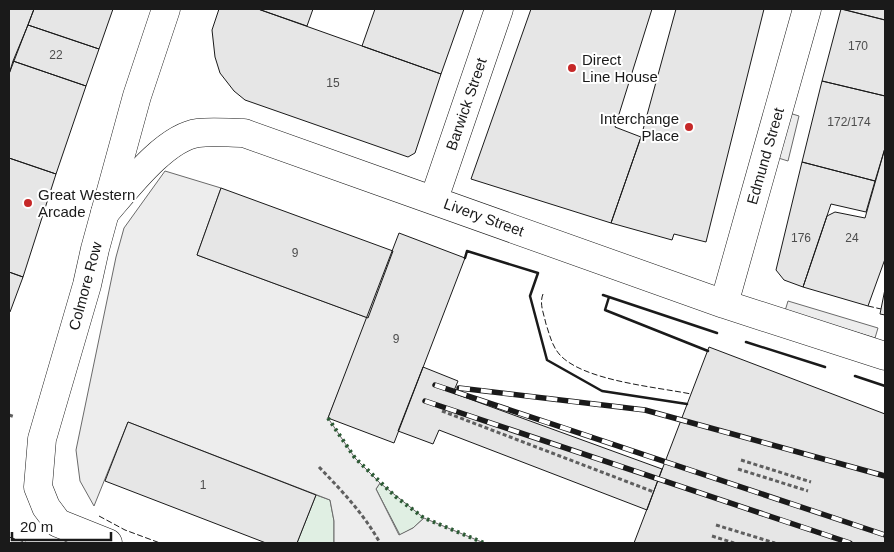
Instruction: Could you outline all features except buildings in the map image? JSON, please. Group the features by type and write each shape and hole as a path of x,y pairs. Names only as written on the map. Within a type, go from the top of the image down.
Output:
{"street":[{"name":"Colmore Row","path":"108,543 58,522 46,507 38,488 44,428 87,285 137,96 166,9"},
{"name":"Barwick Street","path":"434,199 499,9"},
{"name":"Edmund Street","path":"724,304 807,9"},
{"name":"Livery Street","path":"105,213 155,157 172,144 196,133 244,133 434,199 724,304 885,356"}],"path":[{"path":"442,411 654,492"},
{"path":"741,460 811,482"},
{"path":"319,467 351,501 369,524 380,543"},
{"path":"738,469 808,491"},
{"path":"716,525 775,543"},
{"path":"712,536 734,543"}],"green space":[{"path":"380,483 424,518 413,528 400,535 376,489"},
{"path":"316,495 330,500 334,521 334,543 297,543"}],"shaded area":[{"path":"786,112 799,116 788,161 775,157"},
{"path":"165,171 221,188 197,255 368,318 328,418 355,458 380,483 376,489 399,535 413,528 424,518 484,543 334,543 334,521 330,500 128,422 94,506 80,481 76,450 116,257 124,228"},
{"path":"788,301 878,328 875,338 785,311"}],"railway":[{"path":"435,385 885,535"},
{"path":"459,388 645,410 885,476"},
{"path":"425,401 850,543"}],"hedge":[{"path":"328,418 355,458 396,497 424,518 484,543"}],"fence":[{"path":"543,294 542,309 552,341 560,355 571,364 586,371 622,382 691,394"},
{"path":"868,306 881,309"},
{"path":"99,516 125,530 160,543"},
{"path":"9,537 28,543"}],"wall":[{"path":"465,258 467,251 538,273 530,296 547,360 602,391 687,404"},
{"path":"603,295 717,333"},
{"path":"609,297 605,310 708,351"},
{"path":"746,342 825,367"},
{"path":"855,376 885,386"}],"place":[{"name":"Direct Line House","path":"572,68"},
{"name":"Interchange Place","path":"689,127"},
{"name":"Great Western Arcade","path":"28,203"}]}
